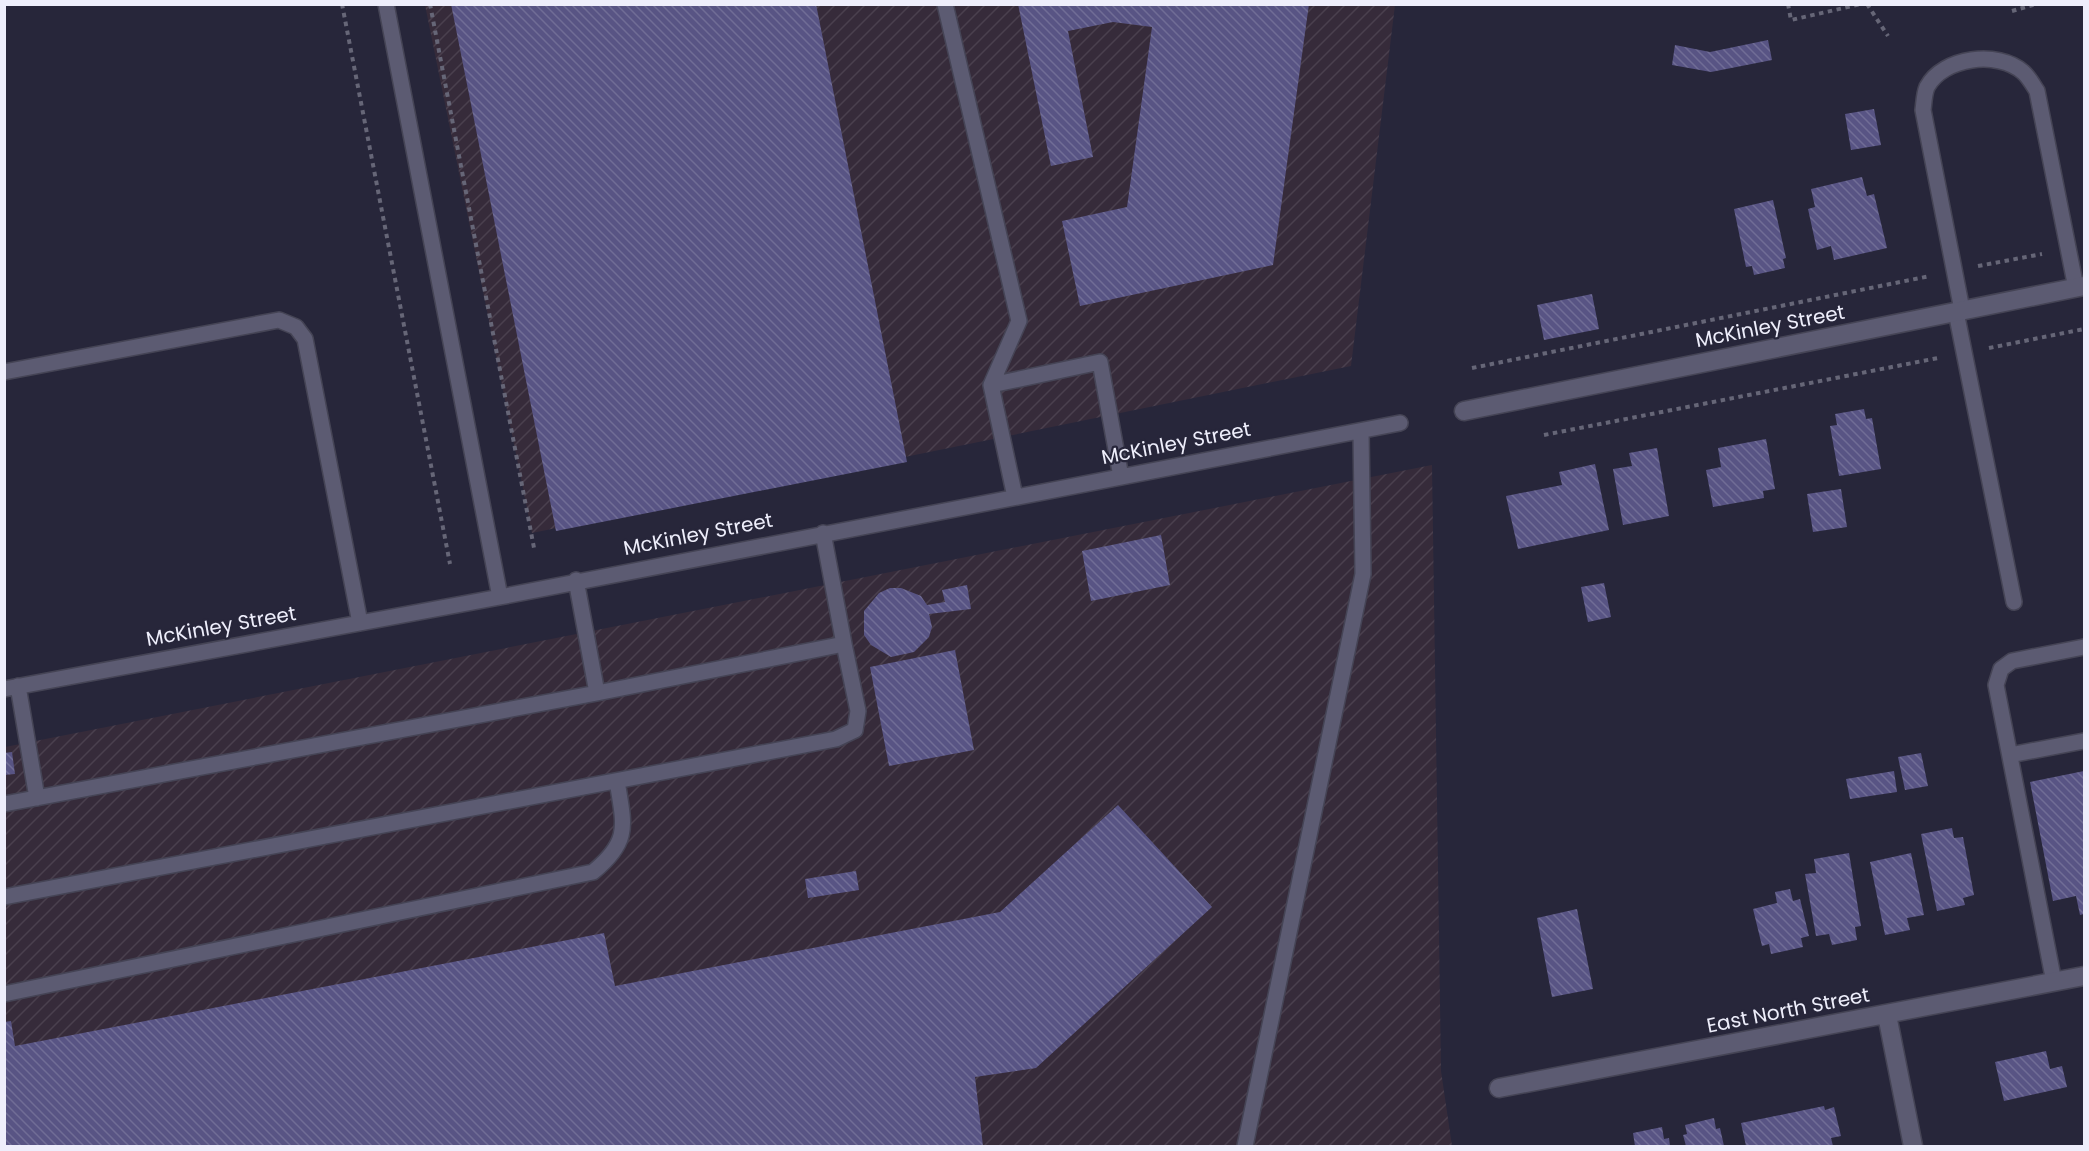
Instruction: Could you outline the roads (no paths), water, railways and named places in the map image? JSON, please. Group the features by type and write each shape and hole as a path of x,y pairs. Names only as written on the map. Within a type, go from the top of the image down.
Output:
{"street":[{"name":"McKinley Street","path":"1464,411 2080,287"},
{"name":"East North Street","path":"1499,1088 2085,976"},
{"path":"1887,1014 1913,1146"}],"lane":[{"path":"386,4 500,597"},
{"path":"945,4 1018,321 992,385 1015,496"},
{"path":"2014,602 1964,352 1954,271 1923,110 1926,89 1938,73 1955,64 1978,59 2001,62 2023,72 2037,91 2068,248 2080,287"},
{"path":"4,372 279,320 296,327 305,339 360,623"},
{"path":"992,385 1100,363 1121,477"},
{"name":"McKinley Street","path":"11,687 500,597 576,580 1400,423"},
{"path":"1245,1146 1363,574 1361,431"},
{"path":"4,897 836,739 855,730 858,711 823,533"},
{"path":"576,580 597,693"},
{"path":"4,804 597,693 844,644"},
{"path":"2054,982 1996,685 2001,669 2012,661 2085,647"},
{"path":"11,687 37,798"},
{"path":"2010,755 2085,741"},
{"path":"4,994 593,872 609,858 622,838 623,817 617,781"}]}
